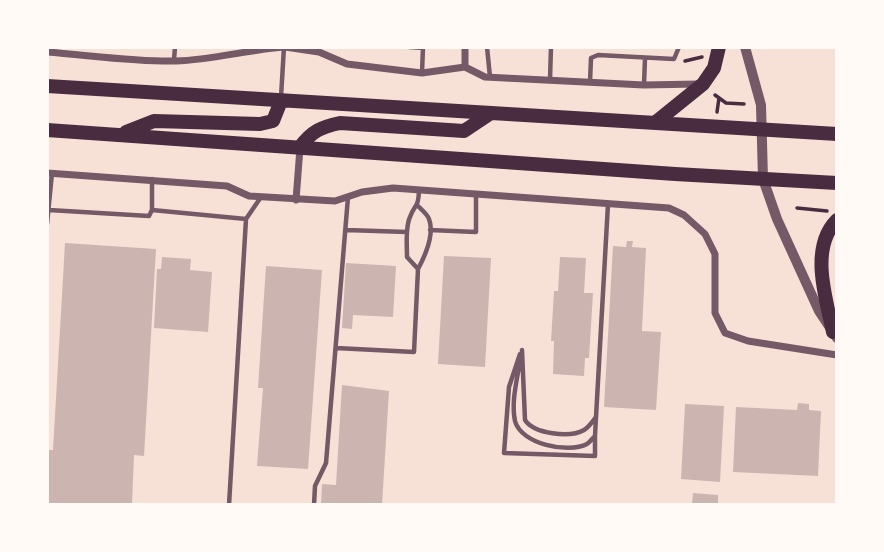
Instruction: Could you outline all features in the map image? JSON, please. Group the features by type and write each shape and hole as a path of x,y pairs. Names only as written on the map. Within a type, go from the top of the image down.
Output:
{"main road":[{"path":"656,122 706,88 714,68 713,51"},
{"path":"47,86 837,134"},
{"path":"121,134 154,121 260,124 273,121 281,101"},
{"path":"300,147 309,134 320,127 340,123 464,131 491,113"},
{"path":"47,130 837,183"},
{"path":"835,216 822,252 822,283 835,335"}],"street":[{"path":"47,52 174,61 284,47 319,52 347,64 422,73 464,67 490,77 706,88"},
{"path":"464,67 465,47"},
{"path":"745,47 761,105 763,179 776,219 819,310 835,335"},
{"path":"296,200 300,147"},
{"path":"50,173 227,186 249,196 296,200 335,201 362,192 393,188 669,208 684,215 705,234 715,254 715,313 725,332 748,341 837,355"}],"lane":[{"path":"174,61 175,47"},
{"path":"281,101 284,47"},
{"path":"409,47 423,48 422,73"},
{"path":"487,47 490,77"},
{"path":"550,81 551,47"},
{"path":"590,82 591,58 598,55 674,59 679,47"},
{"path":"643,85 645,58"},
{"path":"47,225 50,173"},
{"path":"49,210 149,216 152,210 152,179"},
{"path":"418,269 407,257 407,232 410,215 418,206 419,190"},
{"path":"430,230 476,232 476,195"},
{"path":"229,505 246,219 261,197"},
{"path":"314,505 315,486 326,463 349,197"},
{"path":"522,350 509,387 504,453 595,456 608,204"},
{"path":"336,348 414,352 418,269 427,253 430,230 429,218 418,206"},
{"path":"152,210 246,219"},
{"path":"346,230 407,232"},
{"path":"522,350 525,421 530,428 543,432 577,433 586,429 596,417"},
{"path":"522,350 515,395 515,421 521,433 534,441 552,446 573,447 587,444 595,436"}],"path":[{"path":"681,68 686,61 713,51"},
{"path":"706,88 726,103 744,104"},
{"path":"718,112 719,98"},
{"path":"817,198 817,210"},
{"path":"797,208 817,210 835,216"}],"building":[{"path":"627,241 633,241 632,247 646,248 642,331 661,332 656,410 604,407 613,246 626,247"},
{"path":"65,243 156,249 144,456 134,455 132,505 47,505 47,450 53,450"},
{"path":"444,256 491,258 485,367 438,364"},
{"path":"162,257 191,259 190,270 212,272 208,332 154,328 157,269 161,269"},
{"path":"560,257 586,258 584,293 593,293 589,358 585,358 584,376 553,374 554,341 551,341 554,291 558,291"},
{"path":"346,263 396,266 393,317 353,315 352,329 342,328"},
{"path":"266,266 322,270 308,469 257,466 263,388 258,388"},
{"path":"342,385 389,391 382,505 321,505 322,484 336,485"},
{"path":"798,403 809,404 809,410 821,411 818,476 733,472 736,407 797,410"},
{"path":"685,404 724,406 720,482 681,479"},
{"path":"693,493 718,495 718,505 692,505"}]}
